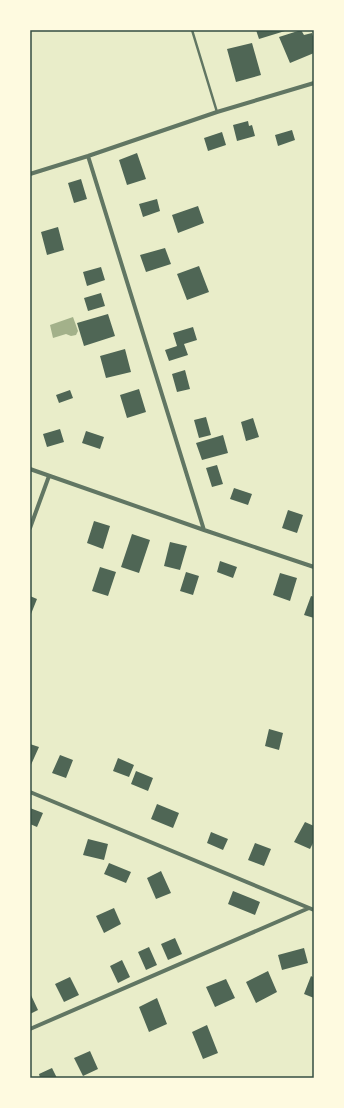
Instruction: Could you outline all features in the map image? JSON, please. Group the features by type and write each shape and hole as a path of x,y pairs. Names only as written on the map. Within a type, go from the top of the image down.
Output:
{"street":[{"path":"30,174 217,112 314,83"},
{"path":"88,156 204,530"},
{"path":"30,469 314,567"},
{"path":"30,528 49,476"},
{"path":"30,792 314,910"},
{"path":"30,1029 309,908"}],"lane":[{"path":"192,30 217,112"}],"shaded area":[{"path":"73,317 78,331 76,335 71,336 66,334 53,338 50,325"}],"building":[{"path":"256,30 285,30 285,31 259,39"},
{"path":"301,30 304,35 312,33 314,40 314,53 290,63 279,37"},
{"path":"252,43 261,75 236,82 227,49"},
{"path":"248,121 249,126 252,125 255,136 237,141 233,125"},
{"path":"292,130 295,140 278,146 275,135"},
{"path":"222,132 226,145 208,151 204,138"},
{"path":"137,153 146,179 127,185 119,160"},
{"path":"81,179 87,199 74,203 68,183"},
{"path":"157,199 160,211 143,217 139,204"},
{"path":"198,206 204,223 178,233 172,215"},
{"path":"58,227 64,250 47,255 41,232"},
{"path":"165,248 171,264 146,272 140,255"},
{"path":"199,266 209,292 187,300 177,274"},
{"path":"101,267 105,280 87,286 83,272"},
{"path":"101,293 105,306 88,311 84,298"},
{"path":"108,314 115,336 84,346 77,323"},
{"path":"193,327 197,340 184,344 188,355 169,361 165,350 177,346 173,333"},
{"path":"125,349 131,372 106,378 100,356"},
{"path":"185,370 190,389 177,392 172,374"},
{"path":"139,389 146,412 127,418 120,395"},
{"path":"70,390 73,398 59,403 56,395"},
{"path":"206,417 211,435 199,438 194,420"},
{"path":"253,418 259,437 246,441 241,422"},
{"path":"60,429 64,442 47,447 43,434"},
{"path":"86,431 104,437 100,449 82,443"},
{"path":"223,435 228,453 202,460 196,443"},
{"path":"217,465 223,484 212,487 206,468"},
{"path":"234,488 252,494 248,505 230,499"},
{"path":"288,510 303,515 297,533 282,528"},
{"path":"94,521 110,526 103,549 87,543"},
{"path":"132,534 150,540 139,573 121,567"},
{"path":"170,542 187,546 180,570 164,566"},
{"path":"220,561 237,567 233,578 217,572"},
{"path":"100,567 116,572 108,596 92,591"},
{"path":"186,572 199,576 193,595 180,591"},
{"path":"280,573 297,578 290,601 273,595"},
{"path":"30,596 37,599 31,614 30,613"},
{"path":"311,596 314,597 314,618 304,615"},
{"path":"269,729 283,733 279,750 265,746"},
{"path":"30,744 39,747 30,767"},
{"path":"60,755 73,760 66,778 52,773"},
{"path":"118,758 134,765 129,777 113,771"},
{"path":"136,771 153,778 148,791 131,784"},
{"path":"157,804 179,813 173,828 151,819"},
{"path":"30,808 43,813 37,827 30,824"},
{"path":"305,822 314,826 314,841 310,849 294,842"},
{"path":"211,832 228,839 223,850 207,843"},
{"path":"88,839 108,844 104,860 83,855"},
{"path":"255,843 271,849 264,866 248,860"},
{"path":"109,863 131,872 126,883 104,874"},
{"path":"161,871 171,893 156,899 147,878"},
{"path":"233,891 260,902 255,915 228,904"},
{"path":"114,908 121,924 104,933 96,916"},
{"path":"175,938 182,954 168,960 161,944"},
{"path":"149,947 157,965 146,970 138,952"},
{"path":"304,948 308,963 282,970 278,955"},
{"path":"122,960 130,977 118,983 110,966"},
{"path":"268,971 277,992 256,1003 246,982"},
{"path":"311,976 314,978 314,998 304,994"},
{"path":"70,977 79,995 64,1002 55,984"},
{"path":"226,979 235,998 215,1007 206,987"},
{"path":"30,993 38,1010 30,1014"},
{"path":"157,998 167,1024 149,1032 139,1007"},
{"path":"207,1025 218,1053 203,1059 192,1032"},
{"path":"90,1051 98,1069 83,1076 74,1058"},
{"path":"52,1068 57,1078 40,1078 39,1074"}]}
